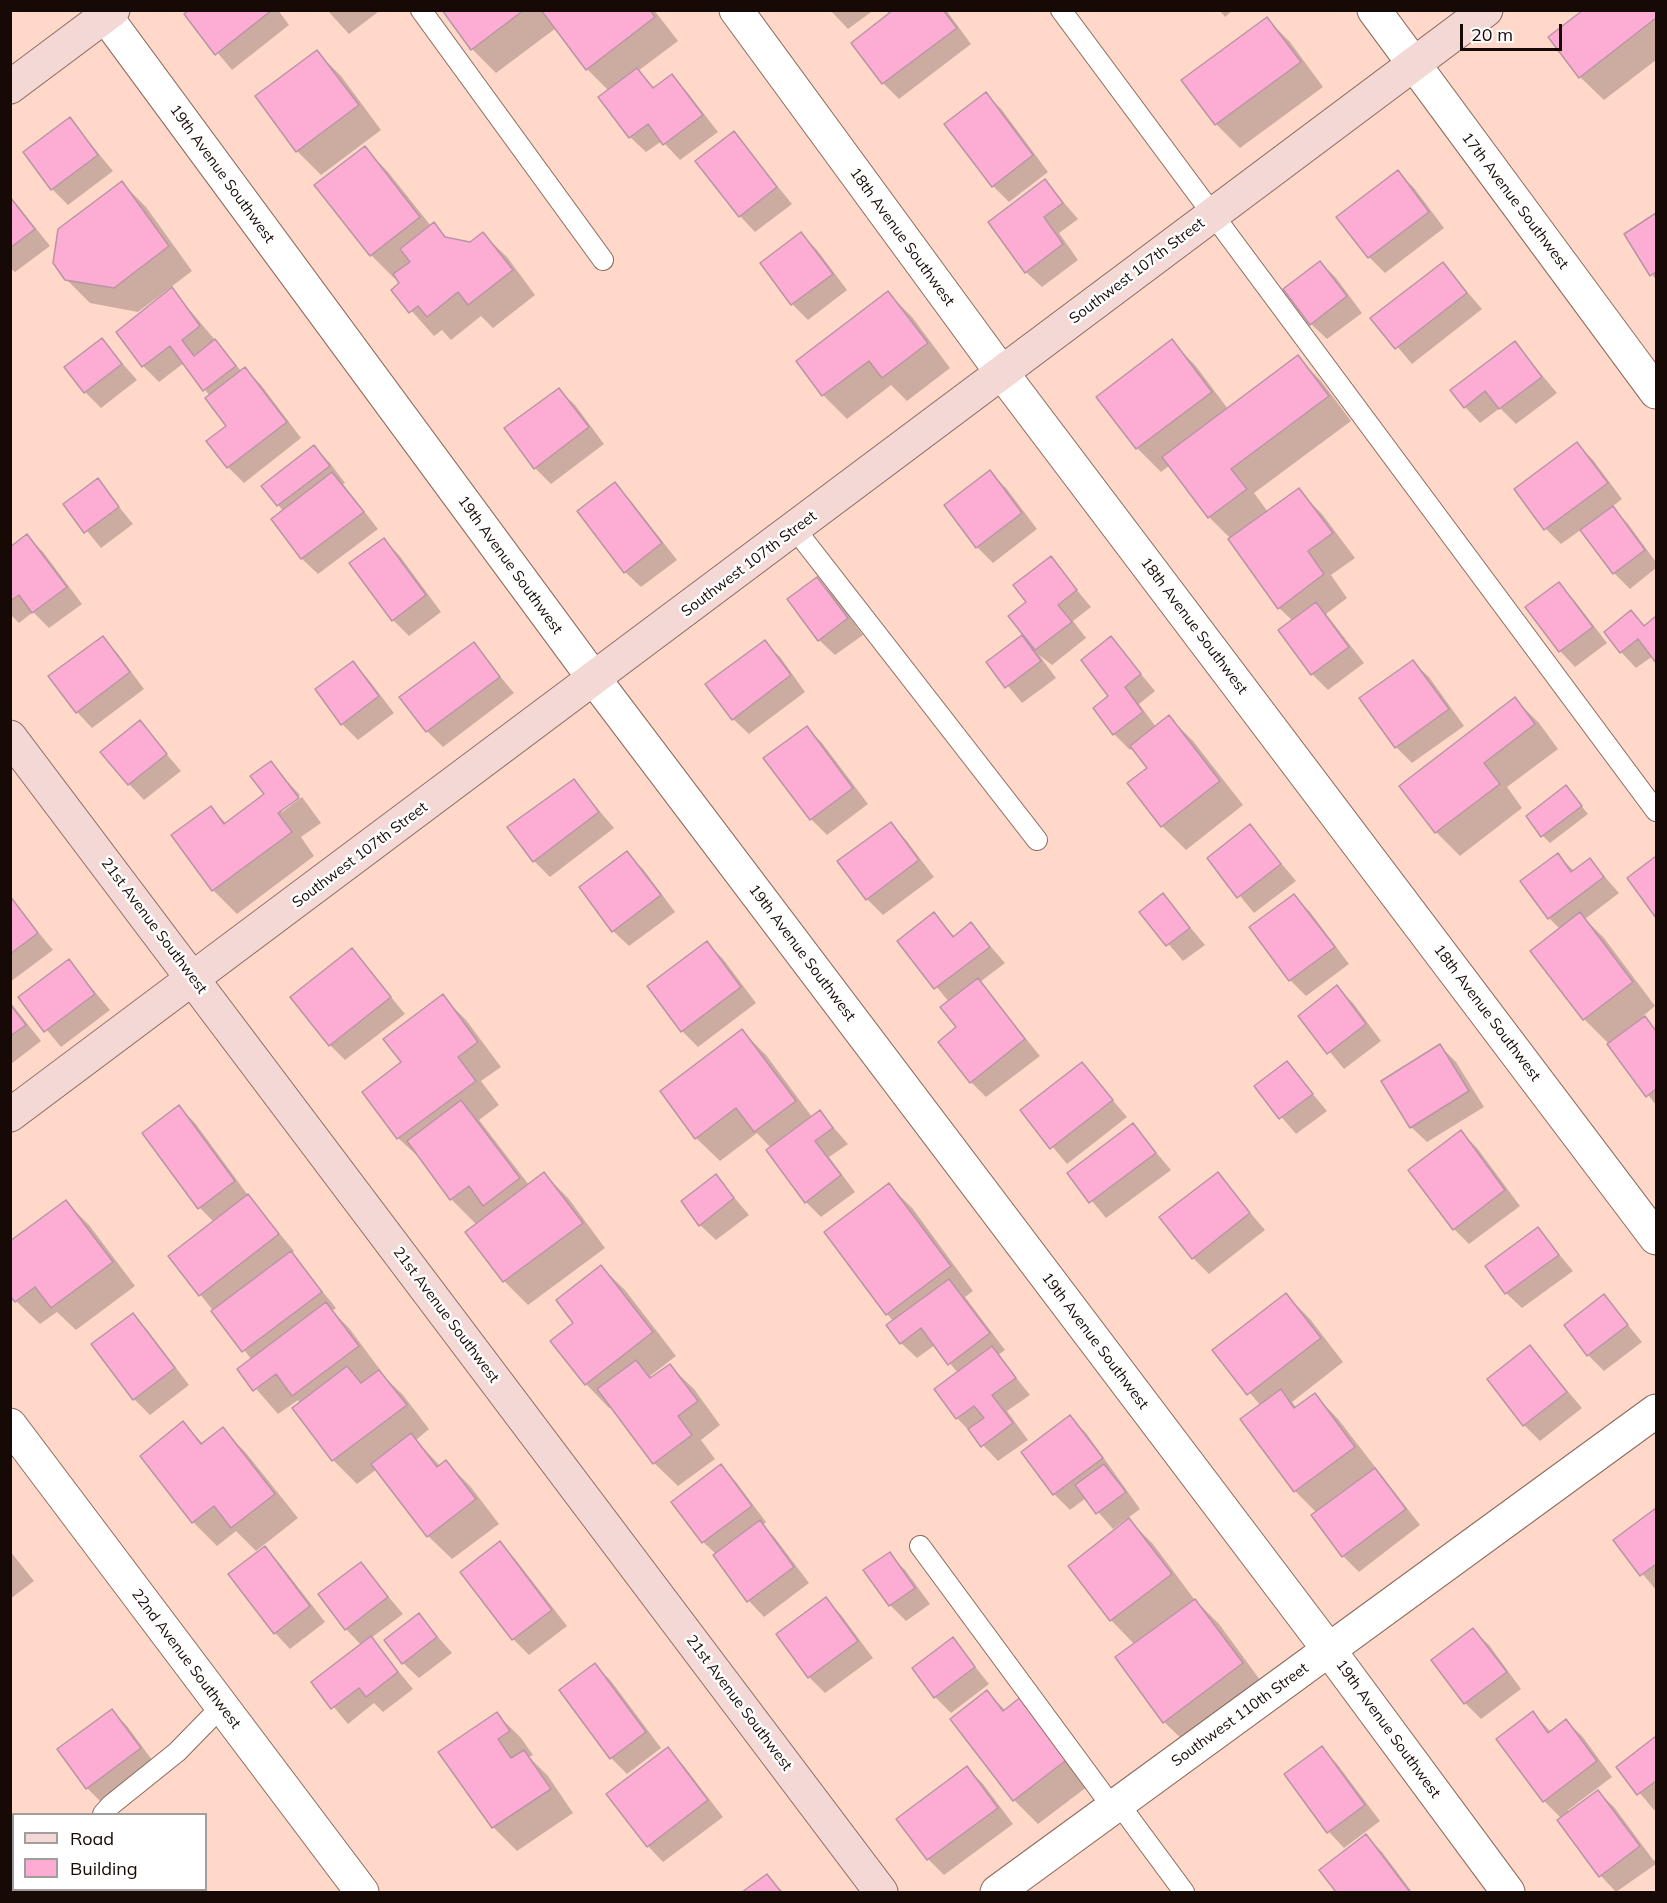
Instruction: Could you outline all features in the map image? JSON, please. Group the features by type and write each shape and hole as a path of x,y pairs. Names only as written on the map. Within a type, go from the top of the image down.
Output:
{"street":[{"name":"18th Avenue Southwest","path":"736,10 1002,373 1656,1238"},
{"name":"17th Avenue Southwest","path":"1374,10 1656,392"},
{"name":"Southwest 107th Street","path":"10,1115 595,680 1486,10"},
{"path":"10,87 106,12"},
{"name":"19th Avenue Southwest","path":"106,12 595,680 1329,1650 1508,1893"},
{"name":"21st Avenue Southwest","path":"10,737 881,1893"},
{"name":"Southwest 110th Street","path":"997,1893 1656,1411"},
{"name":"22nd Avenue Southwest","path":"10,1425 362,1893"}],"lane":[{"path":"421,10 603,260"},
{"path":"1061,10 1656,811"},
{"path":"795,529 1037,840"},
{"path":"920,1546 1184,1893"},
{"path":"105,1813 111,1805 177,1752 222,1706"}],"building":[{"path":"189,10 272,10 215,55 184,14"},
{"path":"442,10 524,10 471,50"},
{"path":"541,10 650,10 655,17 586,70"},
{"path":"893,10 943,10 957,28 882,84 851,43"},
{"path":"1583,10 1656,10 1656,18 1579,78 1548,37"},
{"path":"1267,17 1301,62 1215,125 1181,80"},
{"path":"317,50 359,105 296,152 255,96"},
{"path":"637,68 653,88 672,74 703,115 663,145 648,124 629,138 598,97"},
{"path":"986,92 1033,155 992,187 944,124"},
{"path":"70,117 98,155 51,190 23,152"},
{"path":"734,131 777,187 739,217 695,161"},
{"path":"365,146 420,217 370,256 314,185"},
{"path":"1398,170 1429,212 1368,258 1336,217"},
{"path":"1045,179 1063,203 1044,217 1063,244 1025,273 988,222"},
{"path":"122,181 169,246 114,288 65,280 53,263 58,229"},
{"path":"10,197 35,229 10,248"},
{"path":"1656,213 1656,272 1650,276 1624,234"},
{"path":"434,222 445,237 470,242 483,232 513,270 468,305 458,292 427,317 418,306 409,313 391,290 399,283 393,274 410,262 400,249"},
{"path":"801,232 833,274 791,305 760,263"},
{"path":"1320,261 1347,296 1310,325 1283,289"},
{"path":"1443,262 1467,293 1395,349 1370,318"},
{"path":"172,287 200,326 182,340 194,356 215,339 236,366 203,391 170,346 142,367 116,332"},
{"path":"888,291 928,343 882,378 869,361 822,396 796,361"},
{"path":"102,338 122,364 84,393 64,367"},
{"path":"1172,339 1212,392 1136,449 1096,397"},
{"path":"1515,341 1542,377 1499,409 1485,391 1464,408 1450,390"},
{"path":"1298,355 1329,396 1231,469 1247,489 1208,518 1162,457"},
{"path":"245,367 287,422 227,468 206,441 226,426 205,398"},
{"path":"559,388 589,427 534,469 504,428"},
{"path":"1577,442 1608,483 1544,530 1514,489"},
{"path":"314,445 330,466 277,506 261,486"},
{"path":"990,470 1022,513 976,548 944,505"},
{"path":"332,472 364,512 301,559 271,519"},
{"path":"98,478 119,507 84,533 63,504"},
{"path":"615,482 662,543 624,573 577,511"},
{"path":"1299,488 1333,533 1308,551 1324,574 1278,609 1228,539"},
{"path":"1613,506 1645,550 1613,574 1580,530"},
{"path":"27,534 67,587 32,613 19,595 10,601 10,547"},
{"path":"384,538 426,595 392,621 349,563"},
{"path":"1051,556 1077,590 1058,605 1072,622 1035,650 1008,616 1026,602 1013,585"},
{"path":"817,577 848,618 818,641 787,599"},
{"path":"1559,582 1593,627 1559,652 1525,607"},
{"path":"1316,602 1349,647 1311,675 1278,630"},
{"path":"1631,610 1644,626 1656,616 1656,663 1638,639 1620,653 1604,632"},
{"path":"1022,635 1041,661 1005,688 986,662"},
{"path":"103,636 130,672 76,713 48,676"},
{"path":"1111,636 1141,674 1125,687 1143,712 1113,735 1093,708 1108,696 1081,660"},
{"path":"765,640 791,675 732,720 705,684"},
{"path":"474,642 500,677 426,732 399,697"},
{"path":"1413,660 1449,709 1395,748 1359,698"},
{"path":"353,661 379,696 341,725 315,689"},
{"path":"1515,697 1535,724 1484,763 1500,784 1435,833 1399,786"},
{"path":"1169,715 1220,781 1161,827 1127,783 1147,768 1130,746"},
{"path":"140,720 167,754 128,785 100,752"},
{"path":"807,726 853,788 810,820 763,758"},
{"path":"271,761 299,798 278,813 292,832 212,891 171,835 211,806 224,824 264,794 250,776"},
{"path":"574,779 599,812 533,862 507,827"},
{"path":"1566,785 1582,806 1541,837 1526,816"},
{"path":"891,822 919,860 866,900 837,861"},
{"path":"1250,824 1281,864 1237,898 1207,858"},
{"path":"627,851 661,895 612,932 579,887"},
{"path":"1558,853 1571,872 1590,858 1604,877 1548,919 1520,881"},
{"path":"1656,856 1656,918 1627,878"},
{"path":"1163,893 1190,928 1166,946 1139,912"},
{"path":"1294,894 1335,947 1289,981 1249,927"},
{"path":"10,896 38,933 10,954"},
{"path":"934,912 953,937 971,922 990,947 934,989 897,941"},
{"path":"1580,912 1633,982 1583,1020 1530,951"},
{"path":"707,941 741,987 681,1032 647,986"},
{"path":"352,948 391,997 329,1046 290,997"},
{"path":"69,959 95,994 44,1032 18,997"},
{"path":"978,978 1025,1039 970,1083 938,1042 956,1027 940,1007"},
{"path":"1337,985 1366,1024 1327,1054 1298,1016"},
{"path":"443,994 478,1042 458,1057 476,1081 397,1139 362,1092 401,1062 383,1039"},
{"path":"10,1004 26,1025 10,1036"},
{"path":"1645,1016 1656,1031 1656,1089 1646,1097 1607,1044"},
{"path":"742,1029 796,1101 754,1132 736,1108 695,1139 660,1091"},
{"path":"1440,1044 1469,1091 1410,1128 1381,1081"},
{"path":"1287,1061 1313,1094 1279,1119 1254,1086"},
{"path":"1082,1062 1113,1100 1050,1149 1020,1110"},
{"path":"461,1100 520,1178 483,1206 469,1186 450,1200 407,1141"},
{"path":"179,1105 235,1181 198,1209 142,1133"},
{"path":"820,1110 833,1128 815,1141 841,1175 805,1203 766,1150"},
{"path":"1133,1123 1156,1153 1089,1203 1067,1173"},
{"path":"1461,1130 1505,1190 1453,1230 1408,1170"},
{"path":"544,1172 583,1223 503,1282 465,1232"},
{"path":"1218,1172 1250,1213 1192,1259 1159,1217"},
{"path":"716,1174 734,1198 699,1226 681,1201"},
{"path":"889,1183 951,1266 886,1315 824,1232"},
{"path":"248,1194 279,1234 199,1296 168,1256"},
{"path":"66,1200 113,1262 51,1308 35,1287 15,1302 10,1296 10,1241"},
{"path":"1538,1227 1559,1255 1505,1294 1485,1266"},
{"path":"291,1251 322,1292 242,1352 211,1311"},
{"path":"601,1265 653,1332 585,1385 550,1341 573,1323 556,1300"},
{"path":"949,1279 990,1333 948,1365 921,1328 900,1344 886,1325"},
{"path":"1286,1293 1321,1338 1247,1395 1212,1350"},
{"path":"1604,1294 1628,1325 1587,1356 1564,1325"},
{"path":"326,1302 359,1346 292,1396 276,1374 253,1391 237,1369"},
{"path":"133,1313 175,1368 133,1400 91,1344"},
{"path":"1530,1345 1567,1392 1523,1426 1487,1379"},
{"path":"992,1346 1016,1378 992,1395 1013,1423 981,1447 968,1429 984,1418 974,1406 956,1419 934,1389"},
{"path":"636,1360 650,1378 670,1364 698,1401 678,1416 692,1435 653,1464 597,1389"},
{"path":"347,1366 361,1383 379,1370 407,1405 332,1461 292,1408"},
{"path":"1281,1389 1294,1408 1315,1393 1355,1447 1294,1492 1240,1419"},
{"path":"1070,1415 1103,1458 1053,1495 1021,1452"},
{"path":"183,1421 201,1444 223,1427 275,1494 231,1528 214,1506 192,1523 140,1456"},
{"path":"411,1433 437,1467 446,1460 476,1499 427,1537 371,1464"},
{"path":"721,1464 752,1506 702,1543 671,1502"},
{"path":"1104,1464 1126,1492 1096,1514 1075,1485"},
{"path":"1375,1468 1406,1509 1342,1557 1311,1515"},
{"path":"1656,1508 1656,1564 1640,1576 1613,1540"},
{"path":"1129,1518 1172,1574 1110,1621 1068,1566"},
{"path":"760,1520 794,1567 747,1602 713,1555"},
{"path":"500,1541 552,1610 512,1640 460,1572"},
{"path":"265,1546 310,1606 274,1634 228,1574"},
{"path":"890,1552 915,1588 889,1606 863,1570"},
{"path":"361,1562 388,1597 345,1630 318,1594"},
{"path":"826,1597 858,1641 808,1678 776,1634"},
{"path":"1195,1599 1243,1663 1163,1723 1115,1657"},
{"path":"419,1613 437,1637 402,1664 384,1640"},
{"path":"1473,1628 1507,1672 1464,1704 1431,1660"},
{"path":"371,1636 398,1672 366,1697 359,1688 331,1709 311,1682"},
{"path":"953,1637 975,1667 934,1698 912,1668"},
{"path":"595,1663 646,1732 610,1759 559,1690"},
{"path":"987,1690 1003,1711 1022,1696 1069,1758 1013,1801 950,1719"},
{"path":"112,1709 141,1748 86,1789 57,1749"},
{"path":"1533,1711 1548,1733 1566,1719 1597,1761 1543,1802 1496,1739"},
{"path":"497,1712 510,1731 498,1739 511,1758 524,1750 551,1789 492,1828 438,1752"},
{"path":"1656,1736 1656,1781 1637,1795 1616,1767"},
{"path":"1322,1746 1365,1805 1327,1833 1284,1774"},
{"path":"668,1747 708,1800 647,1847 606,1794"},
{"path":"967,1766 998,1808 927,1860 896,1819"},
{"path":"1598,1790 1640,1846 1599,1877 1557,1820"},
{"path":"1366,1834 1410,1892 1336,1892 1319,1870"},
{"path":"767,1874 781,1892 742,1892"}]}
